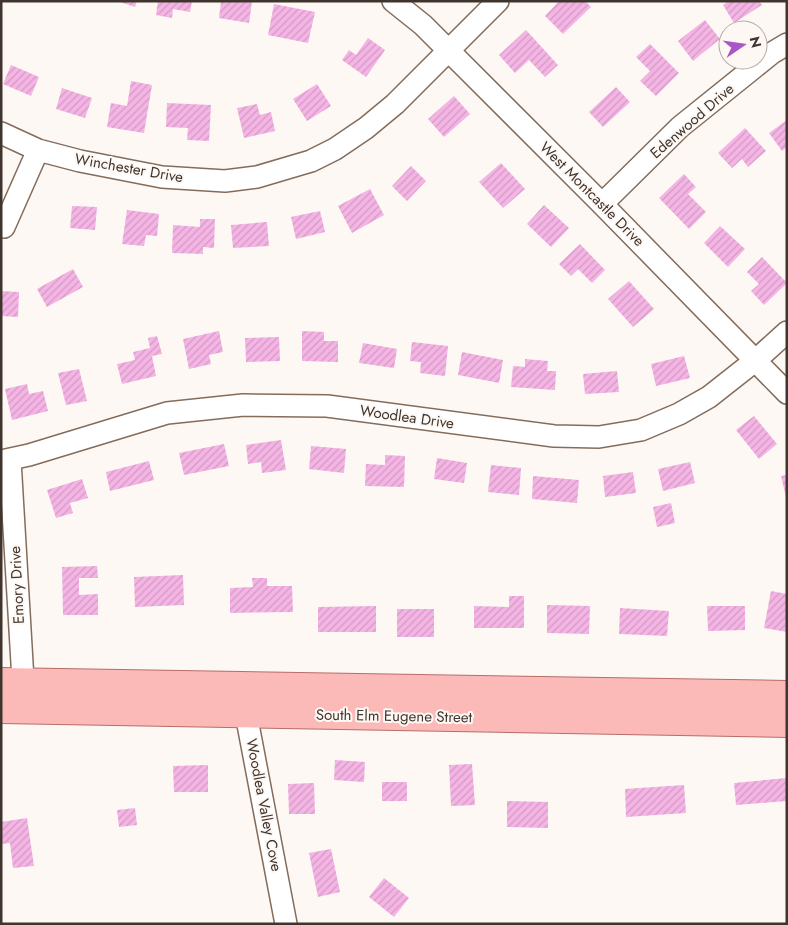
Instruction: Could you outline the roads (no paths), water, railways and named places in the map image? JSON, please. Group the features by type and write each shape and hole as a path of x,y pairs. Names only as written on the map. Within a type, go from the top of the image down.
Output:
{"main road":[{"name":"South Elm Eugene Street","path":"12,682 787,695"},
{"name":"South Elm Eugene Street","path":"13,710 787,723"}],"street":[{"name":"West Montcastle Drive","path":"393,1 423,25 787,392"},
{"name":"Winchester Drive","path":"1,133 38,150 99,165 162,177 225,182 257,177 311,161 343,144 366,128 395,104 498,1"},
{"name":"Edenwood Drive","path":"602,204 680,127 772,53 787,44"},
{"path":"4,227 38,150"},
{"name":"Woodlea Drive","path":"6,461 29,456 166,413 243,405 327,406 554,436 599,437 641,430 679,414 709,398 787,332"},
{"name":"Emory Drive","path":"6,461 13,710"},
{"name":"Woodlea Valley Cove","path":"247,686 246,714 286,924"}]}
